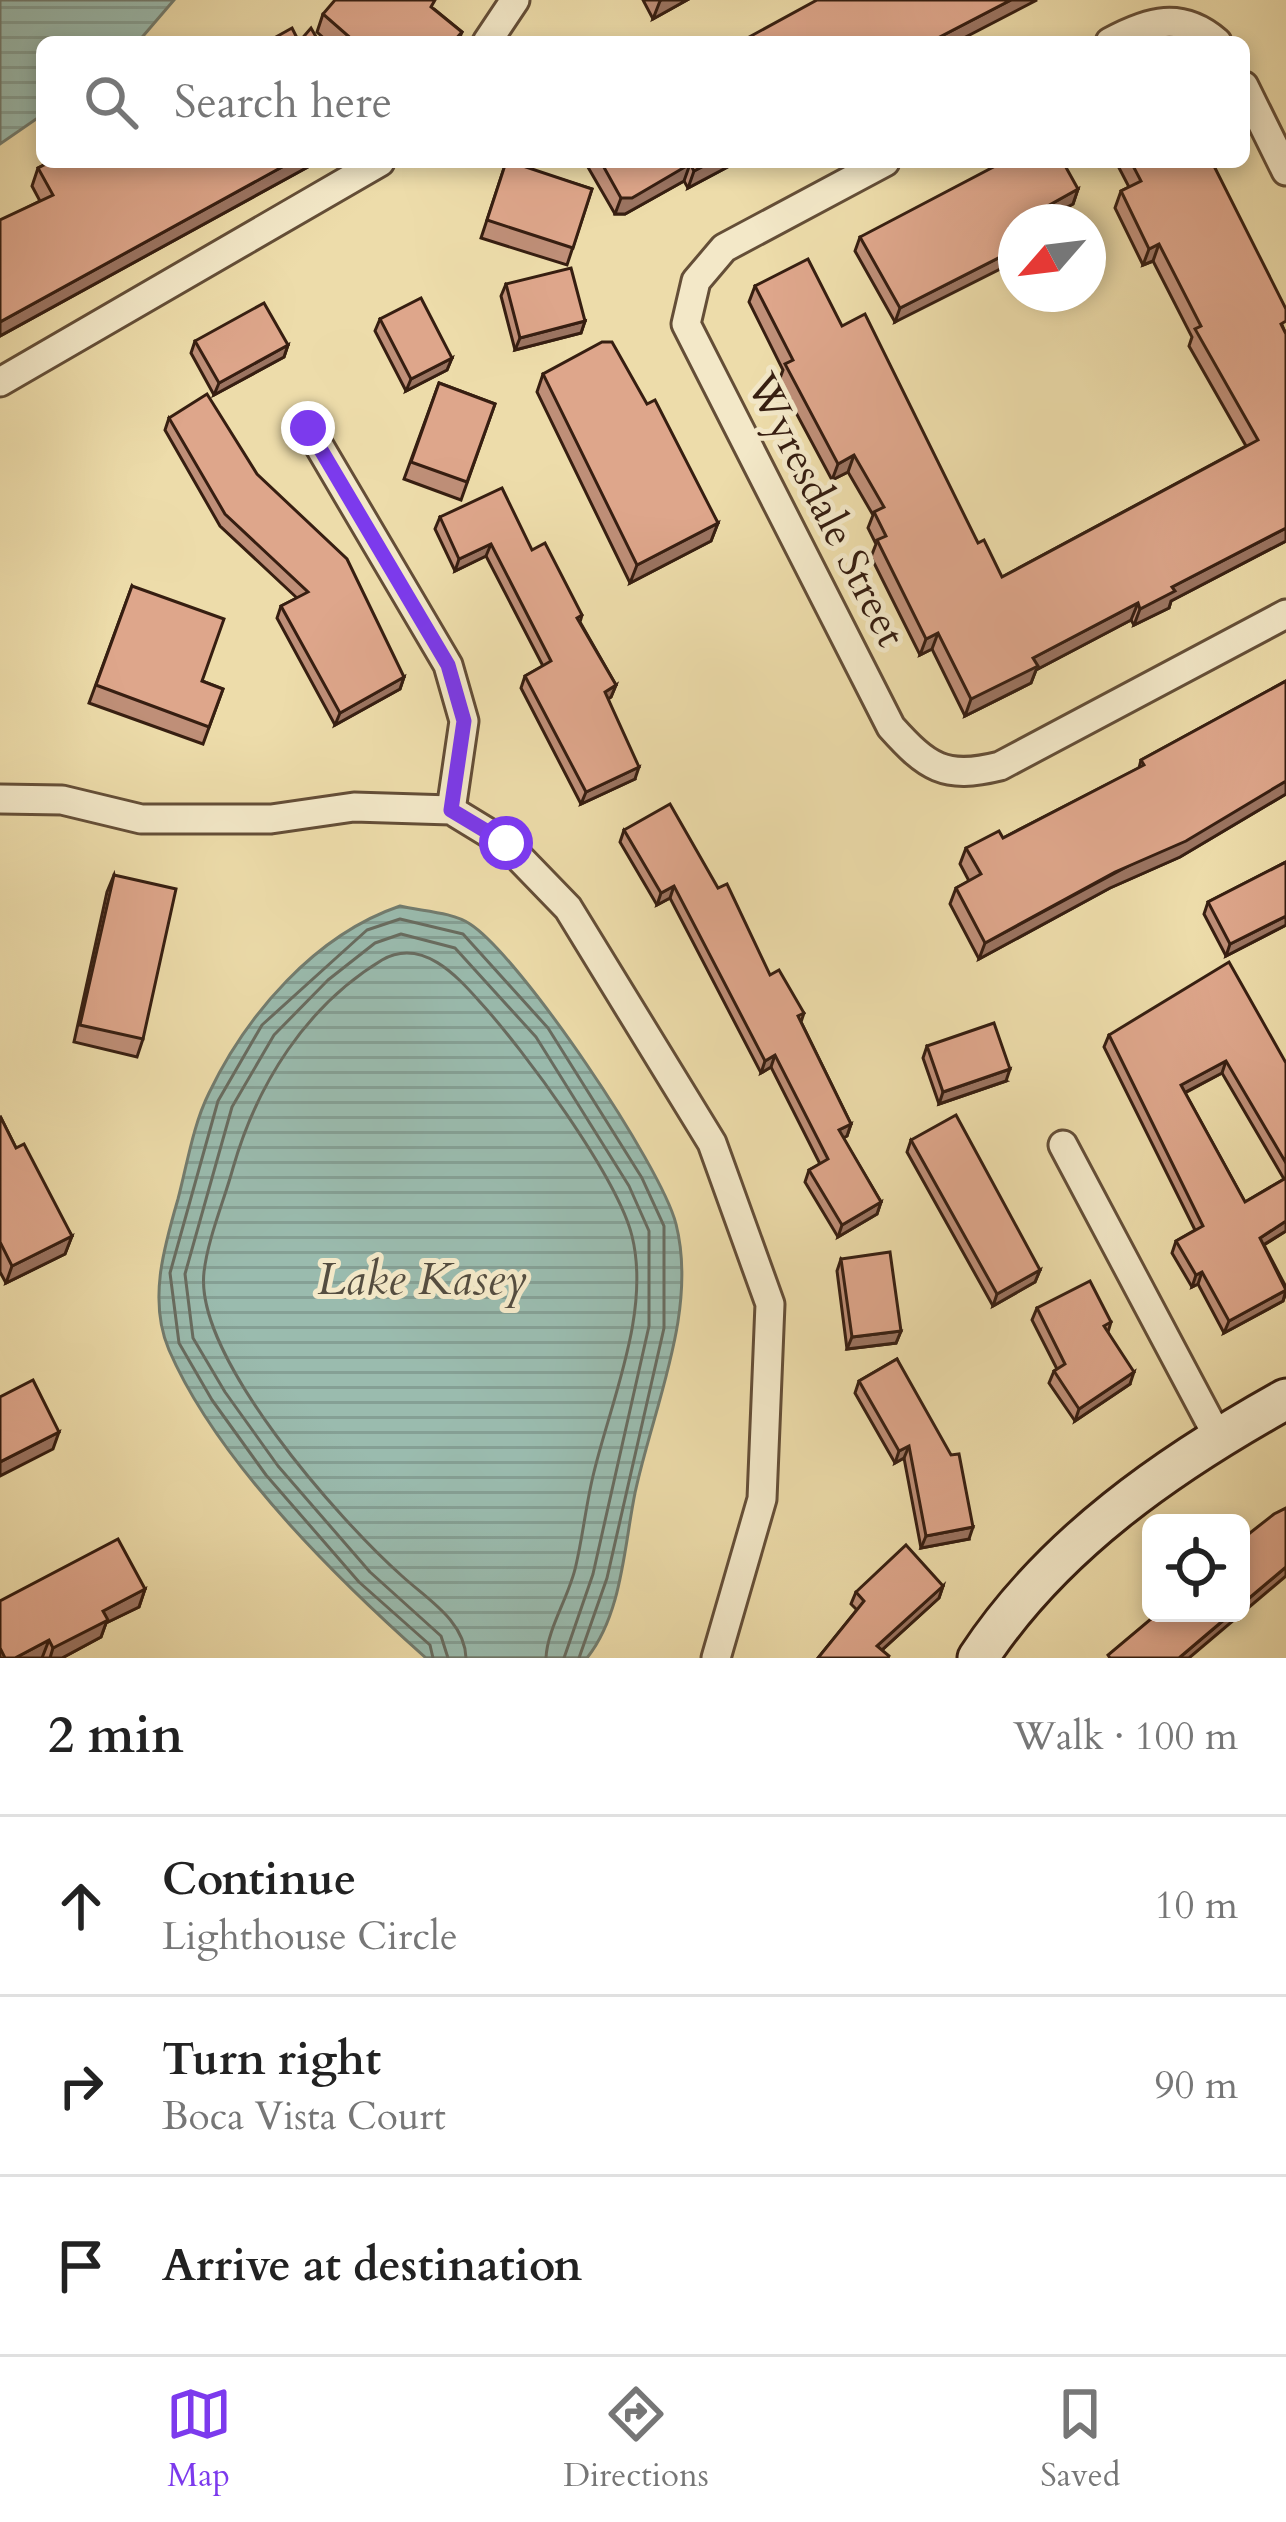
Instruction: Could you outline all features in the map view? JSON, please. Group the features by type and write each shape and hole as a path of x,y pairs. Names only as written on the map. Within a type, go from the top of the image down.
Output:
{"street":[{"path":"491,36 515,0"},
{"path":"1124,36 1162,19 1208,34"},
{"path":"1250,98 1286,171"},
{"path":"0,382 370,168"},
{"name":"Wyresdale Street","path":"874,168 724,248 695,281 686,324 891,727 925,764 967,775 1000,766 1286,614"},
{"path":"308,428 448,665 464,721 451,810"},
{"path":"0,799 62,800 141,819 271,819 354,807 451,810 506,843 568,908 712,1143 770,1304 762,1499 716,1658"},
{"path":"1064,1145 1218,1437"},
{"path":"978,1658 1031,1593 1089,1534 1159,1476 1286,1399"}],"water":[{"path":"0,0 174,0 143,36 36,36 36,119 0,144"},
{"name":"Lake Kasey","path":"400,906 446,914 470,924 522,976 618,1112 676,1224 681,1291 671,1359 635,1493 615,1601 587,1658 426,1658 318,1555 248,1475 190,1392 163,1331 160,1274 168,1236 199,1118 225,1063 264,1007 312,957 369,919"}],"building":[{"path":"335,0 435,0 431,7 462,32 458,36 348,36 323,14"},
{"path":"817,0 1011,0 942,36 751,36"},
{"path":"38,168 280,168 0,322 0,220 53,195"},
{"path":"504,168 529,168 592,189 573,248 487,220"},
{"path":"604,168 683,168 632,198 621,198"},
{"path":"992,168 1066,168 1078,189 1051,204 998,204 998,258 900,308 860,237"},
{"path":"1134,168 1215,168 1286,309 1286,321 1281,324 1286,334 1286,528 1172,587 1175,591 1140,609 1138,603 1033,658 1038,666 971,699 938,633 926,639 877,540 886,536 874,512 884,507 854,455 838,464 785,364 793,360 755,286 808,259 842,326 865,314 978,543 984,540 1002,577 1258,440 1195,329 1201,326 1159,244 1149,249 1121,191 1141,181"},
{"path":"571,268 585,321 520,338 506,284"},
{"path":"421,298 452,358 411,379 380,319"},
{"path":"264,303 288,345 219,383 195,341"},
{"path":"602,342 612,342 647,404 655,400 718,523 637,565 543,374"},
{"path":"439,383 495,404 467,482 411,462"},
{"path":"207,394 257,474 347,559 404,677 340,713 281,606 308,592 225,514 169,418"},
{"path":"502,488 532,550 545,543 582,615 577,618 616,685 605,692 639,767 586,792 525,676 551,661 491,544 459,559 440,517"},
{"path":"132,586 224,619 202,681 223,689 209,727 96,685"},
{"path":"1286,681 1286,781 1186,841 1115,872 985,943 956,888 981,874 966,848 999,831 1003,838 1144,765 1141,760"},
{"path":"670,804 718,888 727,884 770,975 779,970 804,1013 798,1016 851,1124 839,1130 881,1202 842,1225 809,1170 828,1159 775,1055 765,1061 674,886 661,893 624,830"},
{"path":"1286,862 1286,916 1230,944 1208,902"},
{"path":"114,875 176,889 143,1039 80,1025"},
{"path":"1229,962 1286,1063 1286,1163 1226,1061 1181,1085 1245,1202 1286,1178 1286,1221 1260,1238 1286,1290 1229,1321 1202,1272 1196,1275 1176,1241 1203,1226 1109,1035"},
{"path":"994,1023 1010,1069 943,1092 927,1046"},
{"path":"956,1115 1040,1270 997,1294 911,1140"},
{"path":"0,1116 16,1148 24,1144 72,1236 12,1266 0,1242"},
{"path":"890,1252 901,1331 852,1337 841,1259"},
{"path":"1090,1281 1111,1322 1104,1326 1134,1372 1079,1409 1054,1371 1065,1364 1037,1308"},
{"path":"897,1359 951,1455 959,1454 973,1527 926,1536 909,1446 899,1451 859,1381"},
{"path":"33,1380 59,1432 0,1462 0,1397"},
{"path":"1286,1508 1286,1567 1250,1597 1250,1533"},
{"path":"118,1539 145,1589 103,1611 108,1620 53,1648 49,1640 15,1658 5,1658 0,1648 0,1601"},
{"path":"906,1545 943,1586 877,1646 888,1658 818,1658 864,1601 856,1592"},
{"path":"1147,1622 1221,1622 1179,1658 1108,1655"}],"route":[{"path":"308,428 448,665 464,721 462,760 451,810 506,843"}]}
